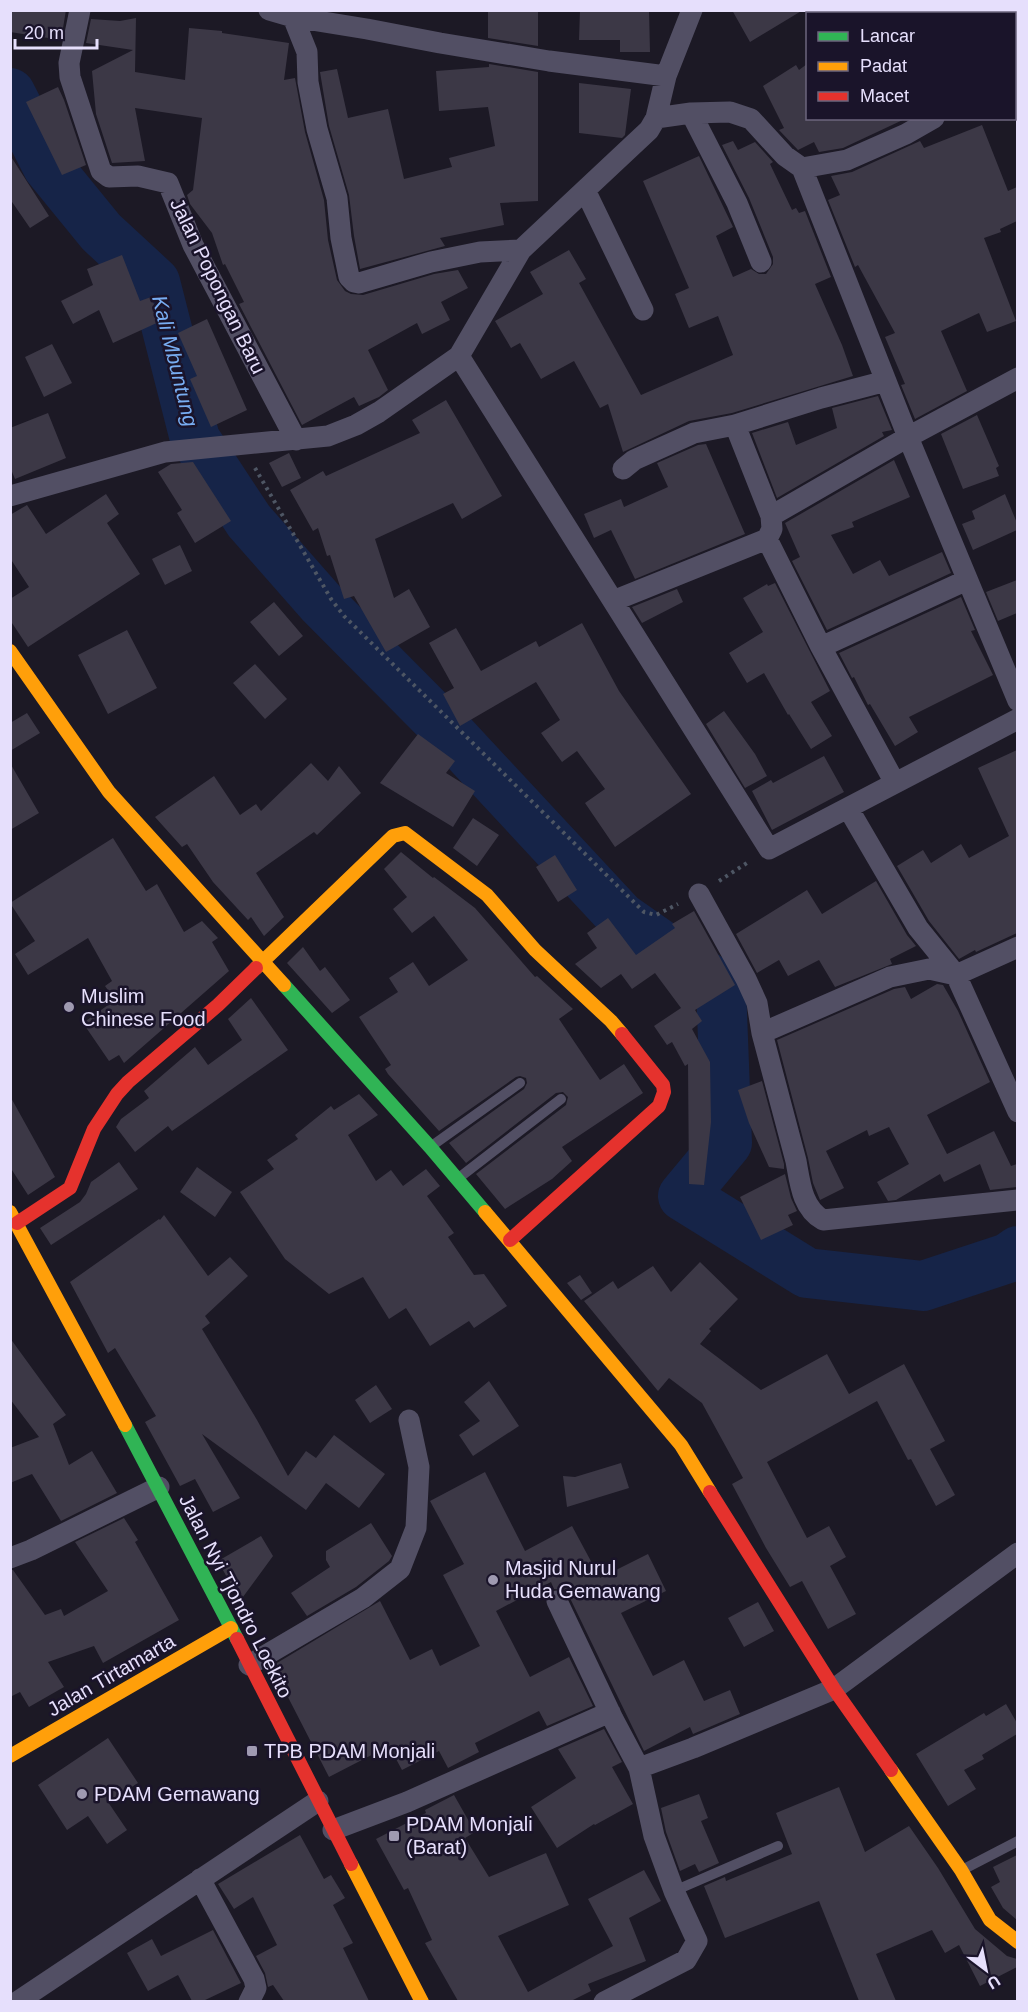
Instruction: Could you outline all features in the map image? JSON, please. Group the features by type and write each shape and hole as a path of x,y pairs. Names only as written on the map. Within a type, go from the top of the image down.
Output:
{"street":[{"name":"Jalan Popongan Baru","path":"80,10 69,63 70,77 101,171 109,177 138,176 168,183 193,244 296,440"},
{"path":"269,10 293,17 369,20 440,43 549,61 666,76"},
{"path":"10,496 165,452 328,436 356,425 379,412 459,356 520,250 649,130 656,118 666,76 692,10"},
{"path":"293,17 308,52 308,82 317,129 337,198 341,238 349,277 359,283 430,262 480,252 520,250"},
{"path":"656,118 691,113 730,112 751,119 785,156 802,168 908,437 1017,701"},
{"path":"691,113 740,211 761,262"},
{"path":"802,168 847,160 906,134 930,120"},
{"path":"585,190 643,310"},
{"path":"459,356 769,849 1017,719"},
{"path":"771,516 908,437 1017,378"},
{"path":"623,469 634,460 693,433 735,425 821,398 886,381"},
{"path":"613,601 767,539 772,529 771,516 735,425"},
{"path":"767,539 821,647 895,783"},
{"path":"821,647 968,580"},
{"path":"10,651 109,792 430,1147 681,1445 834,1689 961,1870 990,1920 1017,1942"},
{"path":"848,808 918,928 956,975 1017,1112"},
{"path":"14,1217 70,1188 94,1129 117,1094 218,1005 393,836 405,833 487,895 535,950 611,1021 663,1085 663,1098 659,1106 510,1240"},
{"path":"699,894 757,1003 762,1033 807,1206 814,1215 823,1220 1017,1200"},
{"path":"762,1033 890,977 929,969 956,975 1017,947"},
{"name":"Jalan Nyi Tjondro Loekito","path":"14,1217 159,1487 422,2001"},
{"path":"249,1665 363,1598 400,1569 416,1528 419,1467 409,1420"},
{"path":"10,1558 31,1550 159,1487"},
{"path":"639,1768 834,1689 1017,1553"},
{"path":"557,1601 639,1768 654,1836 674,1891 697,1941 686,1960 630,1996 604,2001"},
{"name":"Jalan Tirtamarta","path":"10,1756 231,1628"},
{"path":"333,1830 437,1789 610,1712"},
{"path":"17,2001 318,1800"},
{"path":"200,1879 254,1979 256,1988 249,2001"}],"lane":[{"path":"430,1147 520,1083"},
{"path":"457,1179 561,1099"},
{"path":"961,1870 1017,1841"},
{"path":"674,1891 778,1846"}],"path":[{"path":"235,445 331,599 344,616 644,912 656,915 699,894 769,849"}],"building":[{"path":"10,10 66,10 61,40 10,32"},
{"path":"488,10 538,10 538,46 488,38"},
{"path":"580,10 649,10 650,52 620,52 620,40 579,40"},
{"path":"732,10 803,10 750,42"},
{"path":"136,18 135,72 185,80 189,28 222,31 222,33 289,43 284,80 295,78 305,132 324,200 328,240 337,280 345,291 363,295 434,274 458,270 468,288 441,302 450,320 422,334 417,323 368,350 388,390 379,397 359,406 354,397 302,425 239,304 244,302 225,264 223,265 212,233 190,204 187,195 193,190 202,118 135,108 145,161 112,163 96,114 92,71 133,50 86,43 91,19 120,21"},
{"path":"489,64 538,72 538,201 500,203 504,225 440,238 445,246 360,269 349,195 329,126 320,72 337,69 348,118 388,109 404,179 452,167 449,158 495,146 488,107 439,111 436,71 489,67"},
{"path":"796,65 799,70 806,65 806,120 903,120 843,148 819,152 814,142 798,150 779,130 784,128 763,86"},
{"path":"579,83 631,89 625,135 622,138 579,133"},
{"path":"58,87 86,165 62,175 26,102"},
{"path":"982,125 1008,191 1017,187 1017,221 1000,229 1001,232 984,238 1016,321 987,332 979,313 941,331 967,391 915,419 901,385 905,384 885,337 895,333 858,265 855,267 828,200 840,195 831,176 852,172 920,141 924,148"},
{"path":"733,141 738,150 755,142 773,162 770,164 792,210 796,208 799,213 805,211 831,277 815,284 853,376 732,413 689,421 623,452 608,404 600,408 574,361 541,379 520,343 511,348 495,321 543,294 530,272 569,250 586,279 579,283 641,395 733,355 718,316 689,328 675,294 689,288 643,181 699,156 733,227 716,236 733,277 751,269 759,274 766,274 773,264 773,257 749,198 722,145"},
{"path":"10,155 49,216 30,228 10,199"},
{"path":"122,255 140,301 151,297 161,321 113,343 99,310 73,324 61,301 93,285 87,269"},
{"path":"207,319 247,410 211,427 190,379 197,376 178,333"},
{"path":"52,344 72,383 44,397 25,357"},
{"path":"878,396 892,430 882,432 884,436 777,498 752,433 788,422 796,445 837,428 832,408"},
{"path":"446,400 502,496 462,519 453,503 375,539 394,598 409,589 430,627 386,652 354,596 344,599 330,555 327,556 318,528 313,531 290,490 323,471 326,476 420,433 412,420"},
{"path":"48,413 66,458 15,479 10,467 10,428"},
{"path":"977,415 999,466 996,468 999,476 963,489 941,434"},
{"path":"706,444 745,534 635,579 611,530 594,538 584,514 621,499 624,507 668,487 657,463 698,445"},
{"path":"289,453 301,478 282,487 269,463"},
{"path":"894,460 910,497 852,522 854,527 831,535 853,574 880,560 889,576 942,552 951,573 827,630 792,561 800,557 785,523"},
{"path":"193,462 231,521 195,543 177,513 182,510 158,472 171,464"},
{"path":"106,494 119,514 107,523 140,574 28,647 10,620 10,599 29,587 10,558 10,515 27,505 46,534"},
{"path":"1005,494 1017,523 1017,530 973,550 962,524 975,519 972,511"},
{"path":"180,545 192,571 165,585 152,559"},
{"path":"1017,580 1017,613 998,621 986,592"},
{"path":"775,583 830,691 811,702 832,736 811,749 764,673 747,683 729,653 763,632 743,598 767,584 768,586"},
{"path":"677,589 683,602 642,623 632,607"},
{"path":"961,597 975,630 971,631 993,675 909,717 918,732 895,746 870,704 868,705 839,653"},
{"path":"274,602 303,636 279,656 250,622"},
{"path":"582,623 619,691 691,794 615,847 585,803 605,789 577,751 562,762 541,733 560,720 536,682 460,726 443,694 454,688 429,643 456,628 481,671 536,641 539,647"},
{"path":"127,630 157,688 108,714 78,655"},
{"path":"255,664 287,699 265,719 233,683"},
{"path":"724,711 755,754 767,776 745,788 706,724"},
{"path":"27,713 40,733 10,751 10,723"},
{"path":"418,734 455,761 446,773 475,791 453,827 380,783"},
{"path":"1017,750 1017,933 959,959 929,921 897,866 923,850 931,863 961,844 969,858 1009,836 978,768"},
{"path":"824,756 844,792 772,830 752,791 771,780 773,783"},
{"path":"10,763 39,813 10,830"},
{"path":"311,763 328,781 339,766 361,793 317,835 314,832 256,873 284,917 264,936 251,917 248,920 213,882 187,844 182,847 155,817 214,776 240,815 256,804 261,811"},
{"path":"473,818 499,835 477,866 453,848"},
{"path":"113,838 146,891 157,884 184,932 202,921 218,938 212,942 229,971 124,1063 119,1055 109,1061 83,1023 115,1000 105,986 112,981 88,938 28,975 15,954 35,941 10,903"},
{"path":"401,852 475,908 535,977 537,976 573,1009 559,1019 600,1080 624,1064 643,1093 562,1147 572,1161 552,1179 505,1209 476,1174 566,1105 568,1097 563,1092 556,1093 466,1163 449,1143 524,1089 527,1083 526,1078 516,1077 439,1131 388,1074 385,1069 391,1065 359,1017 398,992 389,978 413,962 429,986 468,960 434,916 412,933 393,909 407,897 384,869"},
{"path":"555,855 577,890 558,902 536,867"},
{"path":"876,881 907,935 916,946 890,959 892,964 835,987 819,960 788,976 779,960 757,973 736,934 807,890 822,914"},
{"path":"694,911 735,985 695,1010 702,1021 692,1029 710,1062 711,1122 704,1185 689,1184 688,1064 685,1066 672,1042 667,1045 654,1026 681,1008 655,973 632,989 621,974 601,988 575,964 597,948 587,933 608,918 636,955 675,928 672,924"},
{"path":"303,947 320,971 325,967 350,1000 332,1013 287,963"},
{"path":"937,984 943,985 958,1011 990,1082 927,1115 947,1154 994,1131 1011,1166 1017,1164 1017,1187 990,1190 980,1164 944,1182 940,1174 896,1200 888,1201 877,1182 909,1164 889,1127 869,1136 867,1130 826,1151 844,1188 820,1200 813,1183 777,1040 894,989 905,987 911,999"},
{"path":"251,998 288,1050 172,1131 168,1126 135,1152 116,1127 121,1119 149,1098 144,1091 195,1047 208,1065 242,1040 228,1019"},
{"path":"762,1081 784,1169 769,1167 749,1123 738,1090"},
{"path":"359,1094 378,1115 348,1135 376,1181 391,1170 403,1186 426,1169 440,1186 427,1196 454,1233 448,1237 474,1275 484,1274 507,1306 474,1328 469,1321 430,1346 406,1308 389,1319 363,1277 329,1294 285,1259 240,1192 274,1169 267,1160 298,1139 295,1135 331,1106 334,1110"},
{"path":"10,1096 55,1177 28,1195 10,1167"},
{"path":"119,1162 138,1189 51,1245 40,1228 80,1202 91,1182"},
{"path":"197,1167 232,1192 215,1217 180,1192"},
{"path":"785,1174 797,1211 788,1215 793,1225 761,1240 740,1197"},
{"path":"164,1215 208,1276 230,1257 248,1276 205,1316 210,1323 202,1329 288,1476 306,1451 316,1458 334,1435 385,1474 359,1508 326,1483 306,1510 202,1434 240,1498 213,1512 195,1479 180,1486 145,1422 156,1416 115,1348 108,1353 70,1282"},
{"path":"700,1262 738,1299 709,1329 711,1331 700,1344 761,1390 827,1354 849,1394 904,1364 945,1441 930,1449 955,1495 936,1506 911,1459 908,1460 877,1401 767,1462 807,1538 829,1526 846,1557 830,1566 856,1614 828,1629 802,1581 790,1587 766,1548 732,1484 743,1478 702,1403 669,1378 658,1391 584,1301 613,1281 618,1289 653,1266 671,1292"},
{"path":"580,1275 592,1293 581,1300 567,1283"},
{"path":"10,1338 66,1415 53,1424 69,1465 92,1451 117,1493 61,1521 32,1474 10,1483 10,1448 39,1437 10,1399"},
{"path":"489,1381 519,1426 473,1456 459,1435 480,1421 464,1402"},
{"path":"376,1385 392,1409 370,1423 355,1400"},
{"path":"621,1463 629,1488 567,1507 563,1476 575,1477"},
{"path":"485,1472 525,1551 572,1526 600,1578 648,1554 666,1591 621,1613 653,1676 684,1660 704,1701 730,1690 740,1714 693,1734 690,1727 644,1751 569,1596 564,1590 554,1589 551,1582 496,1611 530,1677 569,1657 593,1706 547,1726 539,1711 475,1743 479,1752 448,1768 439,1751 402,1770 389,1746 329,1777 272,1666 380,1601 410,1660 432,1649 440,1666 480,1646 443,1575 464,1564 430,1501"},
{"path":"124,1518 138,1540 135,1542 179,1620 103,1663 94,1646 48,1662 64,1687 29,1707 20,1692 10,1697 10,1570 13,1570 45,1615 61,1609 64,1616 108,1591 75,1542"},
{"path":"371,1523 392,1556 389,1561 356,1587 307,1616 291,1593 330,1567 326,1560 326,1551"},
{"path":"261,1536 273,1556 240,1601 218,1561"},
{"path":"758,1602 774,1631 744,1647 728,1618"},
{"path":"1006,1704 1017,1723 1017,1734 982,1755 984,1759 964,1770 976,1789 948,1806 916,1754 984,1713 986,1716"},
{"path":"604,1729 622,1762 612,1767 633,1804 594,1824 557,1848 531,1807 576,1778 558,1749"},
{"name":"PDAM Gemawang","path":"108,1738 138,1783 108,1802 127,1830 107,1844 88,1816 67,1830 38,1785"},
{"path":"839,1787 865,1852 909,1826 975,1929 1007,1956 1017,1959 1017,1967 980,1986 959,1945 945,1953 932,1930 876,1954 896,2001 859,2001 819,1901 725,1938 704,1886 725,1877 726,1881 792,1854 776,1813"},
{"path":"699,1794 708,1818 701,1821 719,1863 699,1872 695,1864 680,1871 666,1832 661,1808"},
{"path":"454,1795 475,1832 465,1838 489,1877 546,1853 569,1905 498,1936 528,1992 613,1946 588,1899 644,1870 661,1901 629,1918 646,1961 588,1984 591,1991 571,2001 458,2001 425,1943 432,1940 408,1888 404,1890 376,1839 426,1813 425,1810"},
{"path":"300,1835 324,1879 331,1875 345,1898 333,1905 353,1943 343,1948 369,2001 284,2001 273,1985 268,1987 265,1973 256,1956 277,1945 253,1897 234,1909 218,1884"},
{"path":"1017,1855 1017,1920 1003,1908 991,1887 1000,1882 993,1867"},
{"path":"213,1930 241,1983 203,2001 192,2001 178,1975 148,1991 127,1953 152,1939 161,1956"}],"waterway":[{"name":"Kali Mbuntung","path":"10,93 48,167 101,232 155,282 195,439 249,521 322,604 449,732 621,917 721,987 727,1143 683,1196 807,1273 923,1286 1008,1258 1018,1251"}],"traffic: fast":[{"path":"284,985 430,1147 485,1212"},
{"path":"125,1425 237,1639"}],"traffic: slow":[{"path":"10,651 109,792 284,985"},
{"path":"256,968 393,836 405,833 487,895 535,950 622,1034"},
{"path":"10,1212 125,1425"},
{"path":"485,1212 681,1445 710,1492"},
{"path":"10,1756 231,1628"},
{"path":"891,1770 961,1870 990,1920 1018,1942"},
{"path":"351,1864 422,2002"}],"traffic: jam":[{"path":"17,1223 70,1188 94,1129 117,1094 128,1082 218,1005 256,968"},
{"path":"510,1240 659,1106 664,1092 663,1085 622,1034"},
{"path":"710,1492 834,1689 891,1770"},
{"path":"237,1639 351,1864"}],"place":[{"name":"Muslim Chinese Food","path":"69,1007"},
{"name":"Masjid Nurul Huda Gemawang","path":"493,1580"},
{"name":"TPB PDAM Monjali","path":"252,1751"},
{"name":"PDAM Gemawang","path":"82,1794"},
{"name":"PDAM Monjali (Barat)","path":"394,1836"}]}
